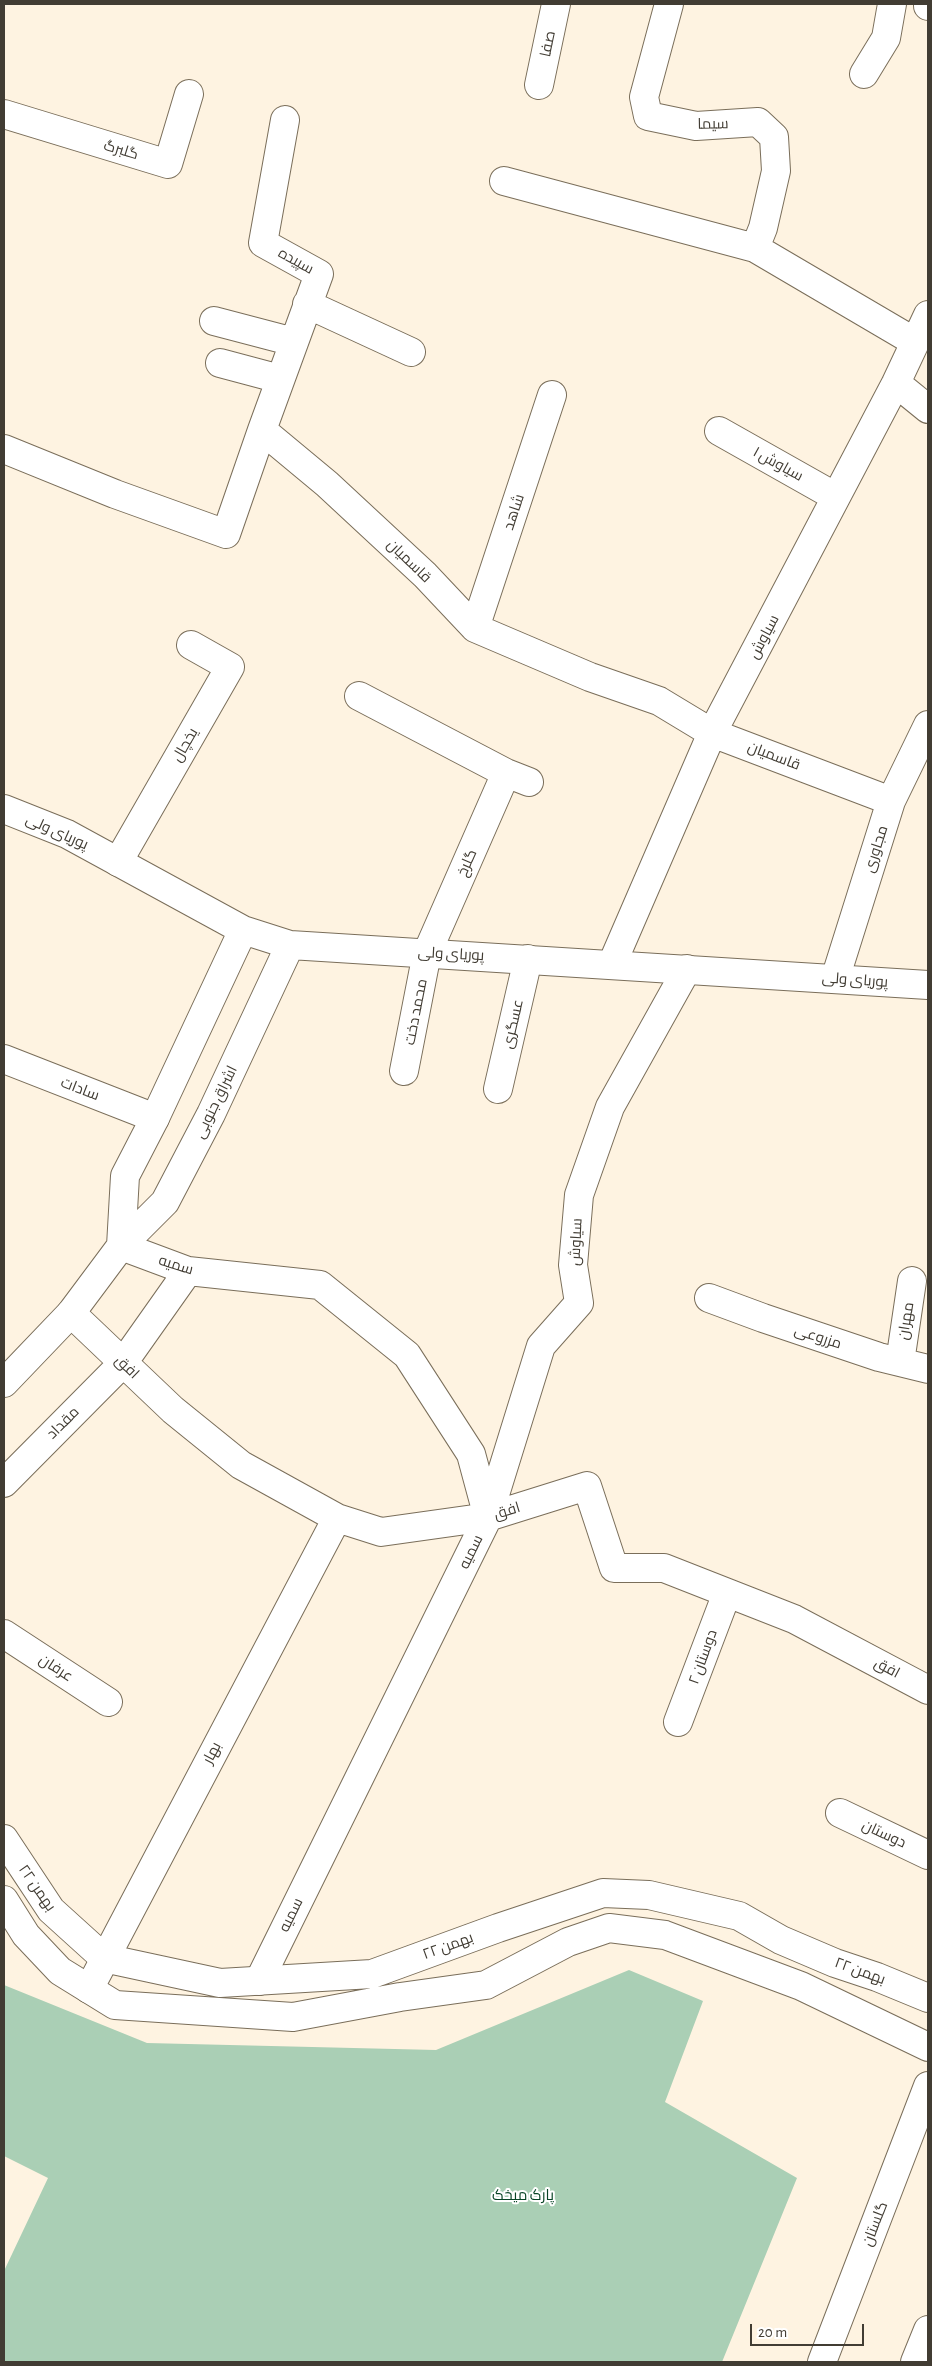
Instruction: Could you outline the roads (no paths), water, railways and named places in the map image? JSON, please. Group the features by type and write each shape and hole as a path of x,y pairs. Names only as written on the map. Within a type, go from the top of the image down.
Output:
{"street":[{"name":"صفا","path":"539,85 556,4"},
{"name":"سیما","path":"669,4 644,97 648,116 696,126 758,122 774,137 776,171 763,228 755,248"},
{"path":"864,74 886,38 892,4"},
{"name":"گلبرگ","path":"4,114 168,164 189,94"},
{"name":"سپیده","path":"262,430 319,274 263,243 285,120"},
{"path":"504,182 755,248 915,342"},
{"path":"307,304 410,352"},
{"name":"سیاوش","path":"612,964 712,733 896,383 928,315"},
{"path":"214,321 294,342"},
{"path":"220,363 280,379"},
{"path":"896,383 928,408"},
{"name":"شاهد","path":"475,628 552,395"},
{"path":"4,449 115,494 226,534 262,430"},
{"name":"قاسمیان","path":"262,430 327,484 425,575 475,628 590,676 659,701 712,733 891,801"},
{"name":"سیاوش ۱","path":"719,431 836,497"},
{"name":"یخچال","path":"118,862 230,667 192,645"},
{"name":"گلرخ","path":"359,696 518,778 427,953"},
{"name":"مجاوری","path":"835,979 891,801 928,725"},
{"name":"پوریای ولی","path":"4,809 67,834 243,930 290,945 928,985"},
{"path":"121,1246 126,1176 243,930"},
{"name":"اشراق جنوبی","path":"4,1383 71,1313 121,1246 165,1202 211,1114 290,945"},
{"name":"محمد دخت","path":"404,1071 427,953"},
{"name":"عسگری","path":"498,1089 528,959"},
{"name":"سیاوش","path":"488,1517 541,1346 579,1303 573,1265 579,1195 610,1107 687,969"},
{"name":"سادات","path":"4,1059 155,1118"},
{"name":"سمیه","path":"121,1246 188,1271 320,1285 407,1355 472,1454 488,1517 259,1981"},
{"name":"مقداد","path":"4,1483 123,1363 188,1271"},
{"name":"مهران","path":"900,1362 912,1281"},
{"name":"مزروعی","path":"709,1298 762,1318 900,1362 928,1369"},
{"name":"افق","path":"71,1313 173,1410 241,1465 337,1518 381,1532 488,1517 587,1486 614,1568 664,1568 794,1619 928,1690"},
{"name":"بهار","path":"89,1989 337,1518"},
{"name":"دوستان ۲","path":"678,1722 727,1593"},
{"name":"عرفان","path":"4,1634 108,1702"},
{"name":"دوستان","path":"840,1813 928,1855"},
{"name":"۲۲ بهمن","path":"4,1839 51,1910 104,1958 220,1983 372,1974 498,1928 603,1893 649,1895 739,1916 781,1940 835,1963 877,1977 928,1998"},
{"path":"4,1900 26,1935 60,1971 115,2005 293,2017 400,1997 486,1985 568,1942 609,1928 665,1935 801,1986 928,2047"},
{"name":"گلستان","path":"822,2362 928,2086"},
{"path":"915,2362 928,2330"}],"park label":[{"name":"پارک میخک","path":"523,2195"}]}
